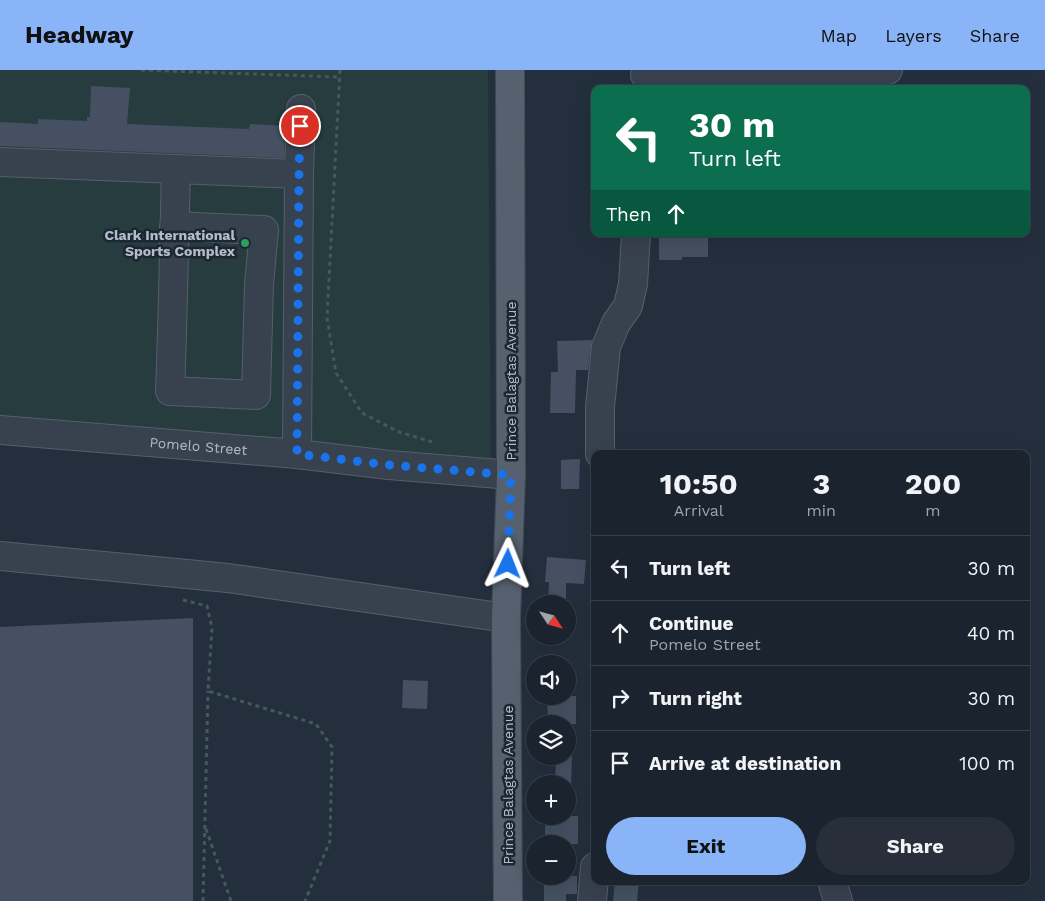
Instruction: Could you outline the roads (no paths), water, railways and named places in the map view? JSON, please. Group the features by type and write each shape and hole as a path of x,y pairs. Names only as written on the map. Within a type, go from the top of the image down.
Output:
{"main road":[{"name":"Prince Balagtas Avenue","path":"508,901 506,618 511,475 510,70"}],"street":[{"path":"645,78 852,81 888,70"},
{"path":"297,454 301,110"},
{"path":"0,162 299,174"},
{"path":"174,226 264,230 259,284 256,395 170,391 174,226 176,169"},
{"path":"600,450 600,407 606,347 616,323 628,306 633,284 636,237"},
{"name":"Pomelo Street","path":"0,430 297,454 396,466 511,475"},
{"path":"0,556 228,578 506,618"},
{"path":"592,901 593,885"},
{"path":"833,885 838,901"}],"place":[{"name":"Clark International Sports Complex","path":"245,243"}]}
